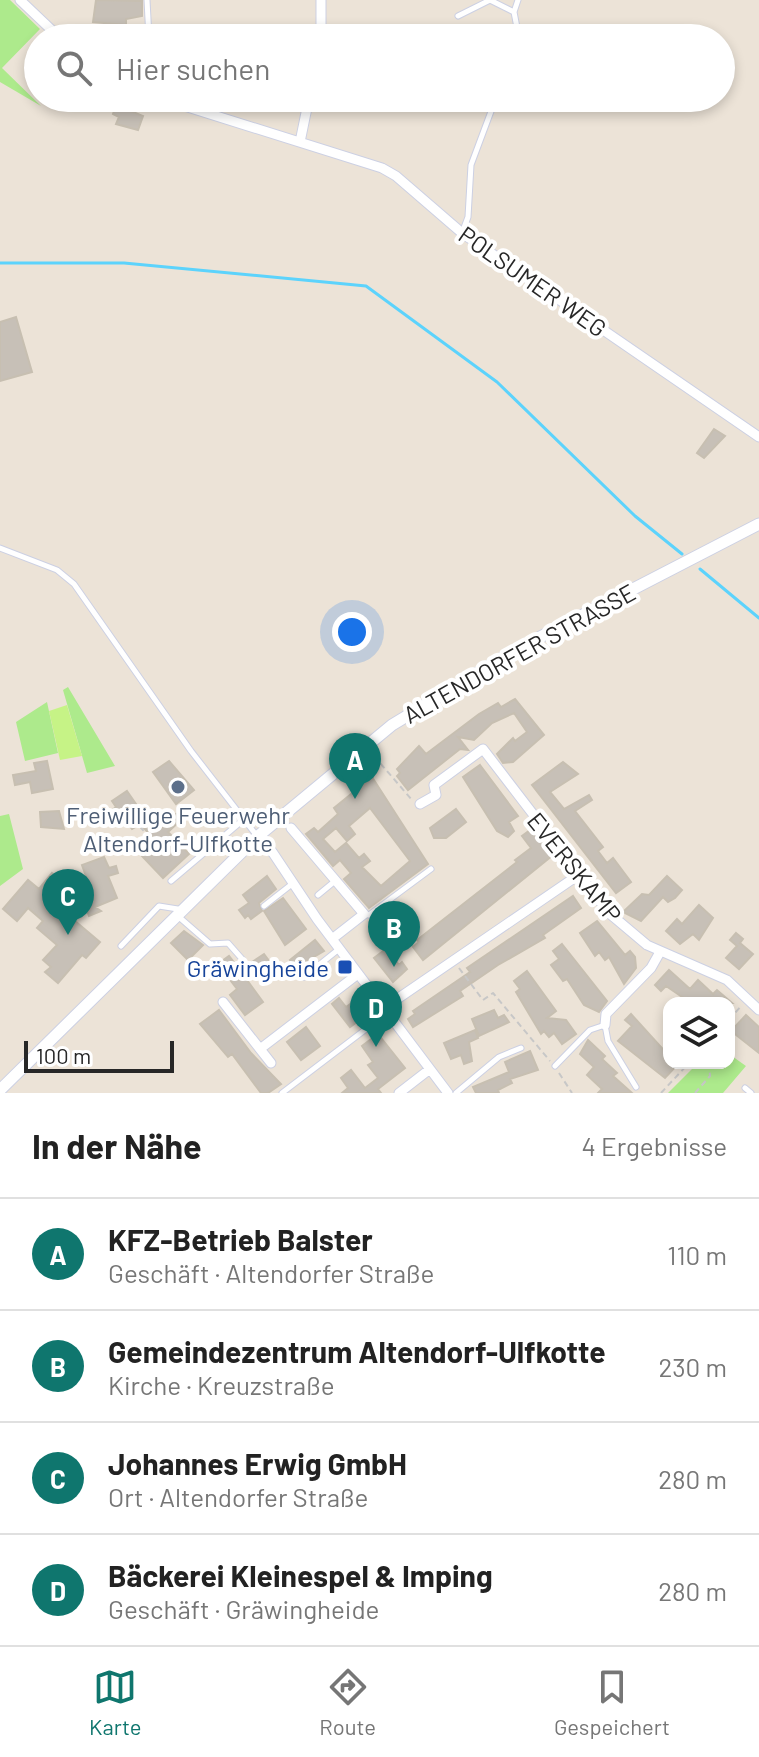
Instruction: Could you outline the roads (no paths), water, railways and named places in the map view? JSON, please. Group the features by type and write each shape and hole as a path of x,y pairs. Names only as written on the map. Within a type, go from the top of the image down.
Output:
{"street":[{"path":"20,0 45,24"},
{"path":"321,0 321,24"},
{"name":"POLSUMER WEG","path":"204,112 396,176 462,233 759,437"},
{"path":"300,142 306,112"},
{"name":"ALTENDORFER STRASSE","path":"0,1090 257,837 392,725 465,678 759,524"},
{"name":"EVERSKAMP","path":"420,804 436,795 434,785 483,749 577,876 635,937 660,952 703,967 727,980 759,1010"},
{"path":"291,828 364,914 332,939"},
{"path":"257,837 273,853 339,949 448,1093"},
{"path":"386,1010 577,876"},
{"path":"605,1025 606,1014 651,968 660,952"},
{"path":"260,1049 358,974"},
{"path":"223,1002 271,1063"},
{"path":"399,1093 430,1069"}],"lane":[{"path":"147,0 148,24"},
{"path":"458,16 490,0 514,12"},
{"path":"516,24 514,12 518,0"},
{"path":"462,233 468,217 471,165 491,112"},
{"path":"0,548 57,570 74,584 257,837"},
{"path":"171,881 243,820"},
{"path":"364,914 369,915 431,869"},
{"path":"318,895 336,880"},
{"path":"264,906 292,884"},
{"path":"121,946 159,906 182,913 210,944 228,943 243,960"},
{"path":"304,977 339,949"},
{"path":"282,1093 386,1010"},
{"path":"555,1066 590,1030 605,1025 608,1041 636,1087"},
{"path":"456,1093 499,1057 521,1048"}],"waterway":[{"path":"0,263 124,263 366,286 497,382 635,516 682,554"},
{"path":"700,569 759,618"}],"place":[{"name":"Freiwillige Feuerwehr Altendorf-Ulfkotte","path":"178,787"},
{"name":"KFZ-Betrieb Balster","path":"355,799"},
{"name":"Johannes Erwig GmbH","path":"68,935"},
{"name":"Gräwingheide","path":"345,967"},
{"name":"Gemeindezentrum Altendorf-Ulfkotte","path":"394,967"},
{"name":"Bäckerei Kleinespel & Imping","path":"376,1047"}]}
